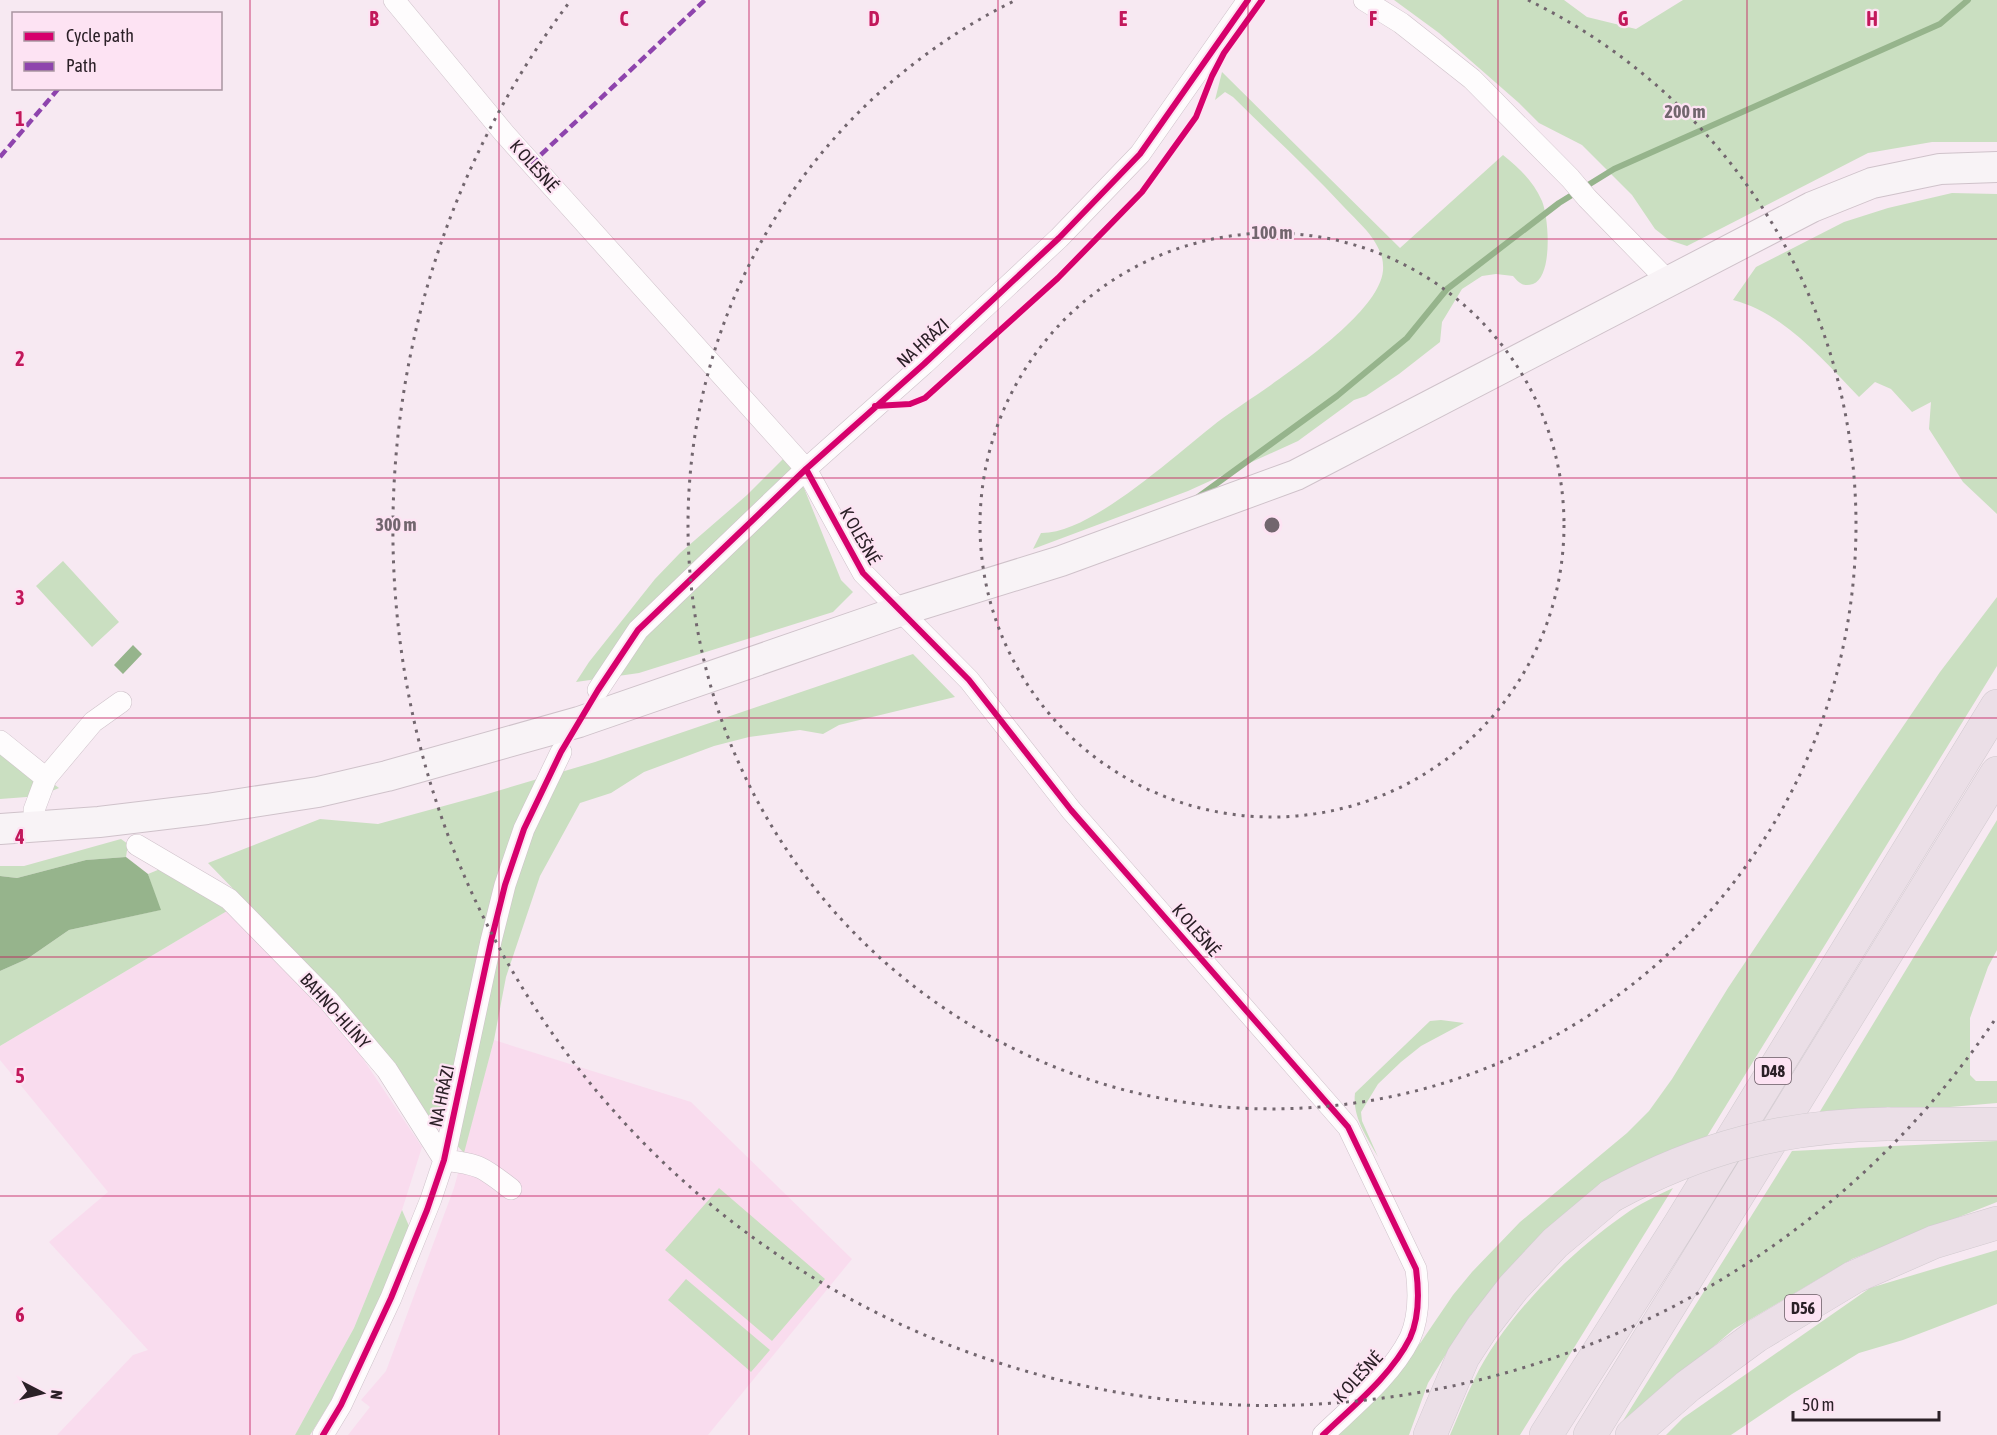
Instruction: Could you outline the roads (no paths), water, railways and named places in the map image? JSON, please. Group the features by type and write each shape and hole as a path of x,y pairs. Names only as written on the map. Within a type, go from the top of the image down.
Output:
{"highway":[{"name":"D48","path":"1546,1435 1680,1224 1997,706"},
{"name":"D48","path":"1590,1435 1997,773"},
{"path":"1430,1435 1463,1357 1482,1328 1513,1288 1555,1243 1611,1196 1676,1164 1744,1141 1815,1128 1887,1124 1997,1124"},
{"name":"D56","path":"1632,1435 1688,1386 1756,1336 1854,1277 1934,1242 1997,1222"}],"street":[{"name":"K OLEŠNÉ","path":"394,0 504,134 806,469 863,573 969,680 1071,810 1348,1127 1416,1269 1418,1306 1410,1336 1396,1360 1323,1435"},
{"name":"NA HRÁZI","path":"598,690 638,630 806,469 924,364 1059,238 1140,154 1248,0"},
{"path":"1364,0 1401,23 1472,79 1669,282"},
{"path":"0,830 99,822 318,792 387,776 579,722 900,611 1062,561 1296,475 1812,207 1872,183 1940,169 1997,167"},
{"path":"38,826 34,810 46,778 93,723 121,702"},
{"path":"0,741 46,778"},
{"name":"NA HRÁZI","path":"323,1435 341,1405 391,1298 444,1160 505,885 524,829 561,752"},
{"name":"BAHNO-HLÍNY","path":"137,845 229,899 328,1000 387,1070 444,1160"},
{"path":"444,1160 484,1168 511,1189"}],"waterway":[{"path":"1194,500 1337,396 1407,338 1447,289 1559,203 1614,169 1940,24 1968,0"}]}
